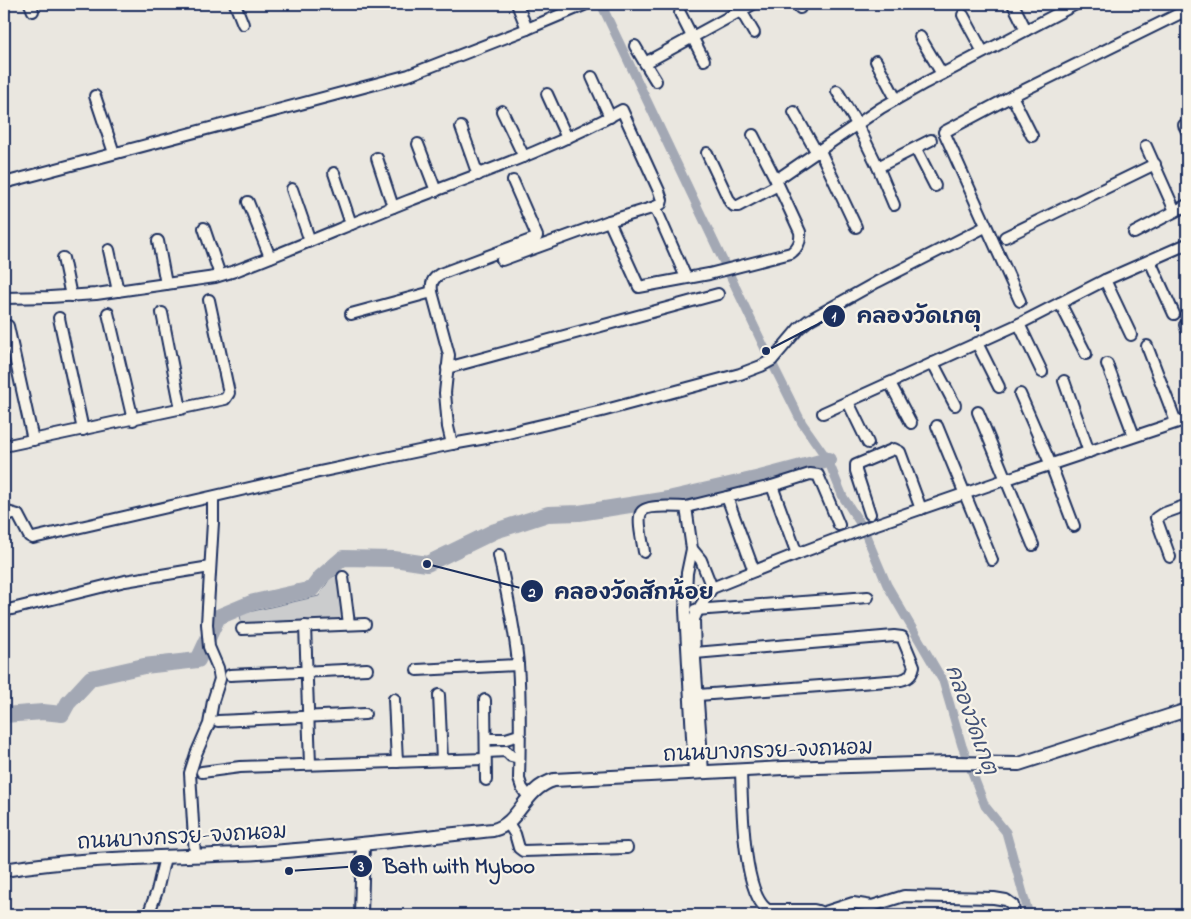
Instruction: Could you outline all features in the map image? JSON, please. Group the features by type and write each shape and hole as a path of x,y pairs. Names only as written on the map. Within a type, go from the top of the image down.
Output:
{"street":[{"path":"235,4 243,24"},
{"path":"517,4 526,29"},
{"path":"645,63 692,37 739,7 753,4"},
{"path":"1013,4 1026,30"},
{"path":"4,183 409,75 584,5"},
{"path":"707,153 730,202 734,206 738,206 777,183 857,124 896,99 1072,5"},
{"path":"739,7 754,33"},
{"path":"1020,300 944,132 1012,96 1187,10"},
{"path":"680,13 704,60"},
{"path":"963,15 983,52"},
{"path":"920,37 942,74"},
{"path":"635,46 656,81"},
{"path":"876,61 896,99"},
{"path":"592,76 610,117"},
{"path":"837,90 857,124 894,205"},
{"path":"547,94 567,138"},
{"path":"95,96 114,153"},
{"path":"1012,96 1032,136"},
{"path":"4,298 71,296 220,276 524,157 622,110 662,200 660,204 502,260"},
{"path":"502,111 524,157"},
{"path":"794,112 818,152 856,227"},
{"path":"461,128 478,175"},
{"path":"609,221 639,287 737,268 791,253 797,249 801,240 800,232 753,136"},
{"path":"878,167 931,140"},
{"path":"418,144 436,191"},
{"path":"1146,146 1176,211"},
{"path":"916,149 935,186"},
{"path":"377,158 393,207"},
{"path":"1005,237 1155,164"},
{"path":"334,173 351,224"},
{"path":"452,444 448,426 445,393 450,355 431,283 434,277 440,274 536,238 537,236 513,181"},
{"path":"292,189 310,241"},
{"path":"248,202 270,257"},
{"path":"1134,233 1187,205"},
{"path":"655,207 684,273"},
{"path":"4,511 18,515 29,536 33,538 486,438 602,411 740,374 761,366 779,352 799,328 809,320 985,226"},
{"path":"204,228 220,276"},
{"path":"158,241 166,284"},
{"path":"823,413 1019,324 1105,280 1187,244"},
{"path":"109,250 118,291"},
{"path":"64,258 71,296"},
{"path":"1150,261 1174,314"},
{"path":"1105,280 1131,334"},
{"path":"351,314 432,292"},
{"path":"447,368 718,294"},
{"path":"4,446 225,399 229,393 209,300"},
{"path":"1060,303 1086,354"},
{"path":"108,313 133,420"},
{"path":"162,313 180,409"},
{"path":"59,318 84,430"},
{"path":"1019,324 1042,372"},
{"path":"8,326 7,338 33,440"},
{"path":"977,343 999,387"},
{"path":"1147,346 1176,422"},
{"path":"933,363 955,405"},
{"path":"1107,364 1134,436"},
{"path":"1064,381 1089,452"},
{"path":"890,383 911,423"},
{"path":"1020,394 1051,464 1074,526"},
{"path":"848,402 868,443"},
{"path":"978,412 1004,480 1033,546"},
{"path":"685,593 712,588 871,526 1187,419"},
{"path":"937,426 992,560"},
{"path":"870,514 856,471 856,465 894,450 900,452 921,509"},
{"path":"644,552 640,518 641,512 646,508 686,507 772,486 810,474 818,475 839,525"},
{"path":"772,486 797,554"},
{"path":"195,856 190,773 209,724 213,700 220,679 218,668 209,647 207,624 213,522 212,497"},
{"path":"727,497 754,571"},
{"path":"1170,557 1156,518 1187,505"},
{"path":"686,507 692,549 684,610 692,657 698,773"},
{"path":"692,549 701,560 712,588"},
{"path":"499,555 511,611 518,666 520,784 528,796"},
{"path":"4,610 125,581 210,567"},
{"path":"343,577 349,624"},
{"path":"692,657 694,619 712,588"},
{"path":"684,610 868,597"},
{"path":"242,630 364,624"},
{"path":"305,626 310,764"},
{"path":"692,657 894,636 902,637 914,666 912,674 908,678 901,680 695,700"},
{"path":"417,670 518,666"},
{"path":"230,675 367,669"},
{"path":"439,695 442,760"},
{"path":"394,699 397,762"},
{"path":"485,700 486,780"},
{"name":"ถนนบางกรวย-จงถนอม","path":"4,870 57,862 257,853 493,830 502,828 508,823 528,796 540,786 554,780 741,770 950,763 978,765 1018,764 1187,710"},
{"path":"218,720 365,714"},
{"path":"486,740 506,739 519,735"},
{"path":"506,739 506,752"},
{"path":"202,772 240,767 442,760 506,752 511,756 520,758"},
{"path":"741,770 744,835 748,866 759,900 768,910 814,910 823,914 853,903 872,906 904,896 1006,900 1013,905 1014,915"},
{"path":"508,823 515,834 519,848 523,851 627,848"},
{"path":"361,915 363,844"},
{"path":"148,915 157,891 165,857"}],"shaded area":[{"path":"337,575 349,627 242,629 240,614 319,596 330,578"}],"waterway":[{"name":"คลองวัดเกตุ","path":"601,4 802,423 828,460 843,497 862,526 887,585 943,681 962,746 985,806 1006,832 1029,915"},
{"path":"4,715 43,712 62,714 68,703 91,678 144,666 198,660 218,617 254,602 312,589 321,577 343,558 394,559 427,564 495,531 548,514 579,513 668,499 828,460"}],"place":[{"name":"คลองวัดเกตุ","path":"766,351"},
{"name":"คลองวัดสักน้อย","path":"427,564"},
{"name":"Bath with Myboo","path":"289,871"}]}
